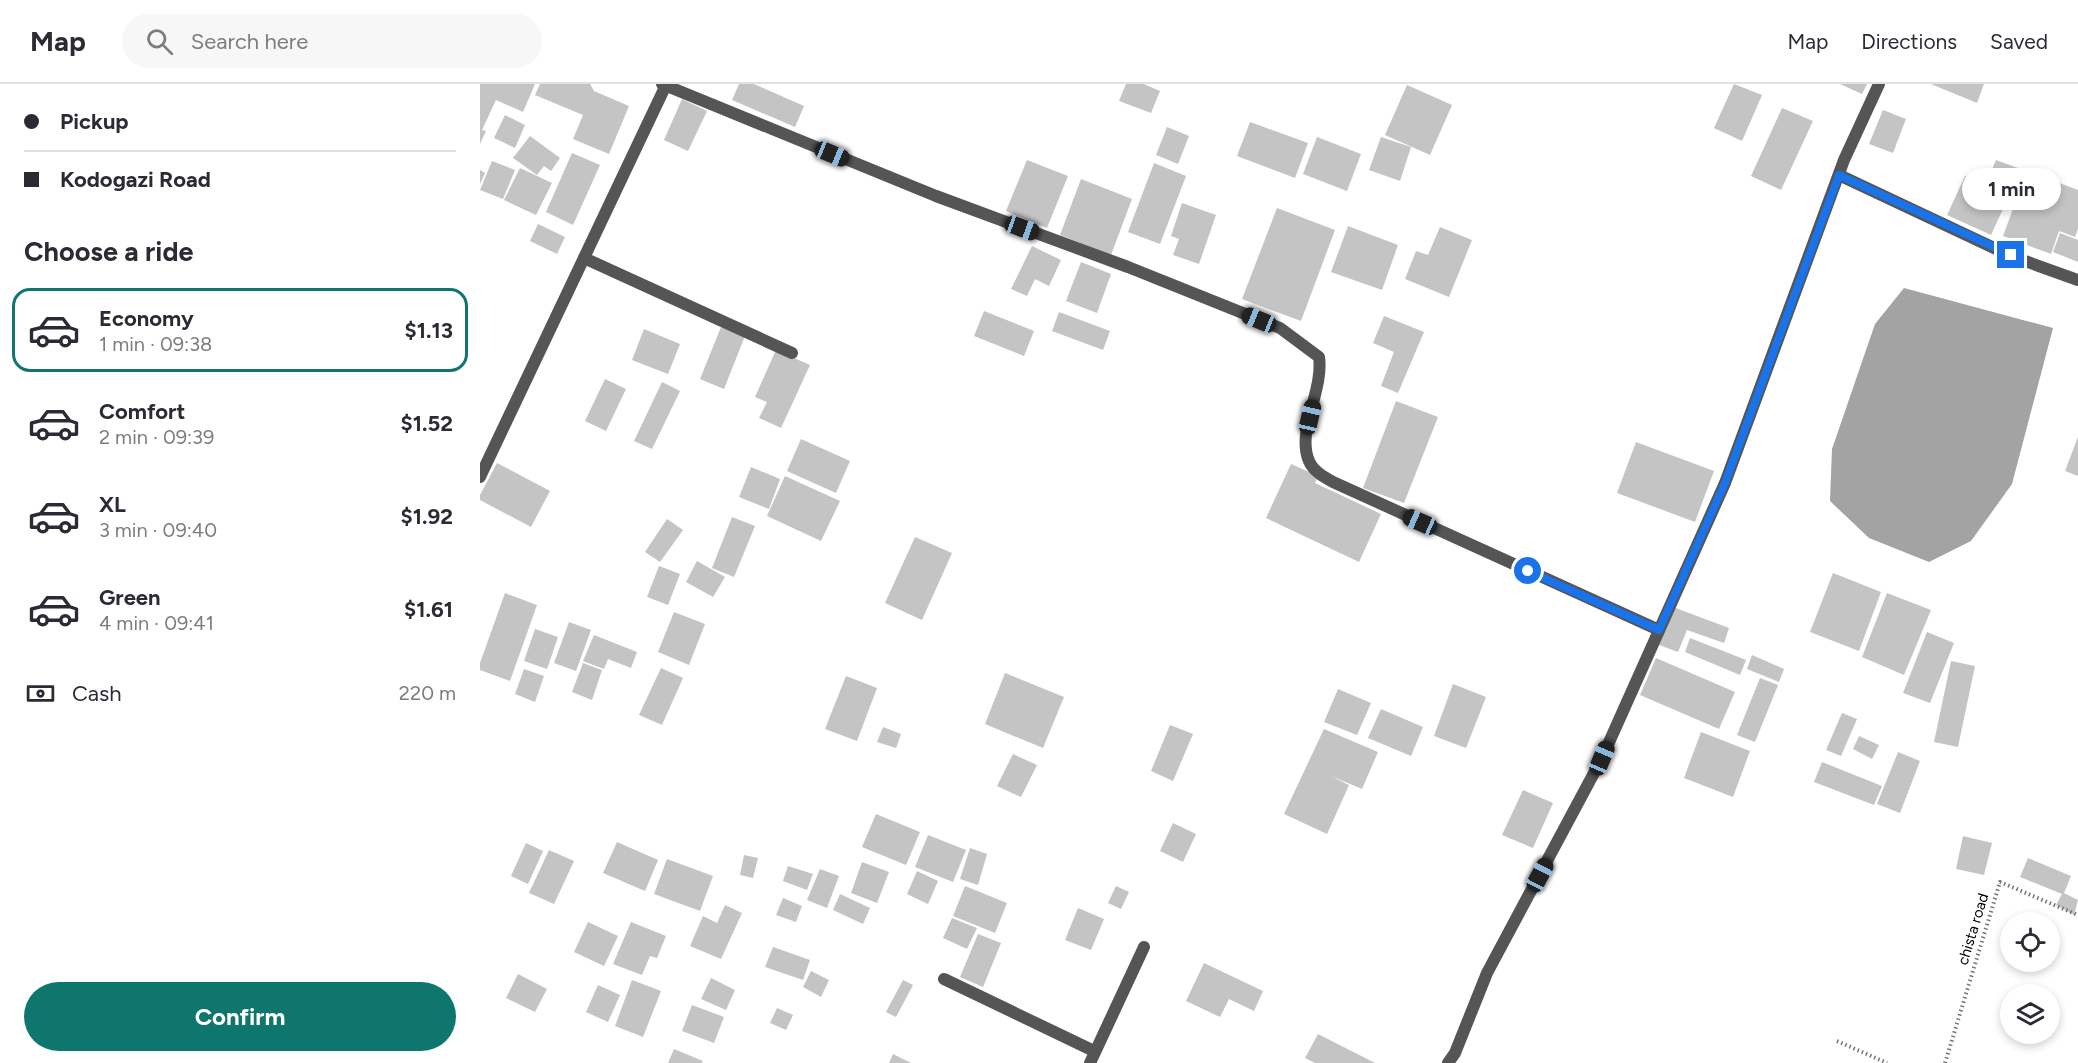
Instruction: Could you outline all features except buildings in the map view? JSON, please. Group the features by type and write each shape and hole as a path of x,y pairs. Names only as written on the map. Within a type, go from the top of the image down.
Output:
{"street":[{"path":"1448,1063 1455,1053 1487,972 1602,758 1725,483 1839,175 1879,84"},
{"path":"480,477 664,85 936,196 1128,267 1280,328 1319,357 1321,371 1305,440 1309,461 1316,471 1333,482 1659,630"},
{"path":"1839,175 2011,255 2078,280"},
{"path":"584,258 792,353"},
{"path":"944,978 1092,1057 1144,947"}],"path":[{"name":"chista road","path":"1945,1063 2000,882 2078,915"},
{"path":"1837,1041 1887,1063"}],"shaded area":[{"path":"1904,288 2053,328 2012,484 1971,541 1929,562 1869,538 1830,501 1832,449 1875,324"}],"route":[{"path":"1528,571 1659,630 1725,483 1802,282 1839,175 2011,255"}]}
